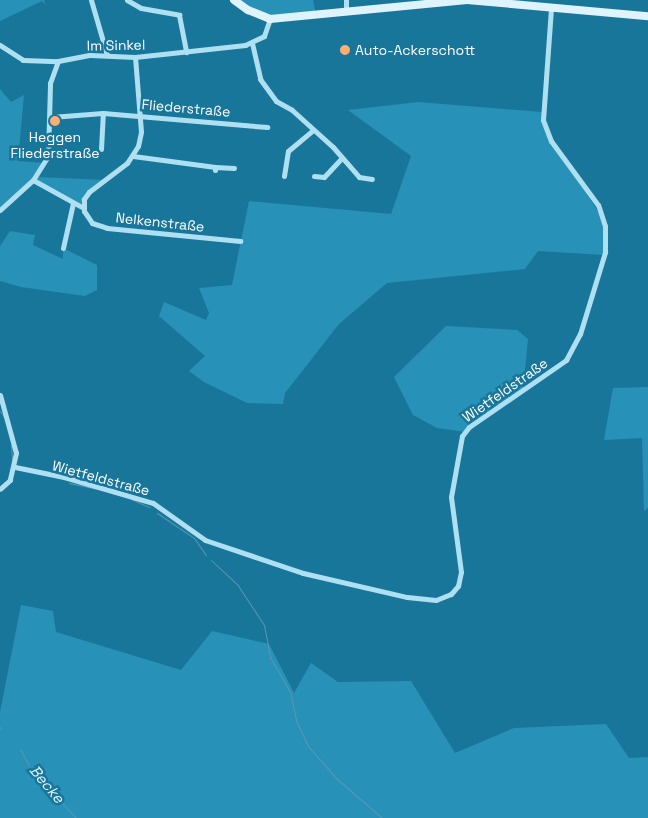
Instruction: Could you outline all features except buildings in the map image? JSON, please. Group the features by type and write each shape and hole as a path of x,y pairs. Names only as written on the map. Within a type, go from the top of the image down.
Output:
{"main road":[{"path":"234,0 248,10 270,18 423,1 467,0 648,16"}],"street":[{"path":"91,0 107,54"},
{"path":"127,0 141,8 179,16 186,52"},
{"path":"346,0 346,11"},
{"name":"Wietfeldstraße","path":"15,467 64,477 153,503 205,540 303,573 407,597 436,600 451,594 458,586 461,572 450,497 462,436 469,427 566,360 580,334 605,252 605,226 598,205 551,141 543,120 551,8"},
{"path":"270,18 264,36 252,43 260,80 276,101 292,110 312,132 342,158 358,177 372,179"},
{"name":"Im Sinkel","path":"0,45 24,60 58,62 107,54 135,57 252,43"},
{"path":"34,180 82,207 89,192 133,156 140,132 135,57"},
{"path":"0,210 34,180 48,156 51,117 50,83 58,62"},
{"path":"101,149 103,113"},
{"name":"Fliederstraße","path":"51,117 103,113 267,127"},
{"path":"284,176 288,151 312,132"},
{"path":"133,156 215,169 234,168"},
{"path":"314,176 324,176 342,158"},
{"path":"63,248 73,203"},
{"name":"Nelkenstraße","path":"82,207 92,223 107,228 240,241"},
{"path":"0,395 14,443 15,467 7,485 0,489"}],"shaded area":[{"path":"0,0 44,0 46,5 42,1 0,21"},
{"path":"235,0 313,0 316,15 270,19"},
{"path":"0,89 11,102 24,95 18,161 45,163 37,177 105,180 89,192 82,207 33,180 0,210"},
{"path":"418,102 542,112 545,129 603,219 604,255 538,251 525,269 387,283 339,324 285,393 283,404 247,403 204,382 189,371 205,356 159,316 164,302 206,320 209,313 199,288 232,285 249,201 391,214 411,156 348,110"},
{"path":"10,231 35,235 33,245 63,259 63,248 97,265 97,290 85,296 21,287 0,281 0,246"},
{"path":"446,326 517,330 528,339 523,390 465,432 437,428 413,415 394,377"},
{"path":"648,387 648,508 644,511 642,438 604,440 613,388"},
{"path":"21,605 53,611 56,632 181,670 212,631 269,644 294,693 311,663 338,682 411,681 455,753 514,728 606,724 629,758 648,757 648,818 0,818 0,712"}],"waterway":[{"path":"0,411 4,417"},
{"path":"11,445 12,461"},
{"path":"69,483 101,490"},
{"path":"131,499 149,507"},
{"path":"157,513 194,538 206,555"},
{"path":"211,560 237,584 264,625 270,657 290,691 297,723 308,746 336,778 382,818"},
{"name":"Becke","path":"20,749 33,772 76,818"}],"place":[{"name":"Auto-Ackerschott","path":"345,50"},
{"name":"Heggen Fliederstraße","path":"55,121"}]}
